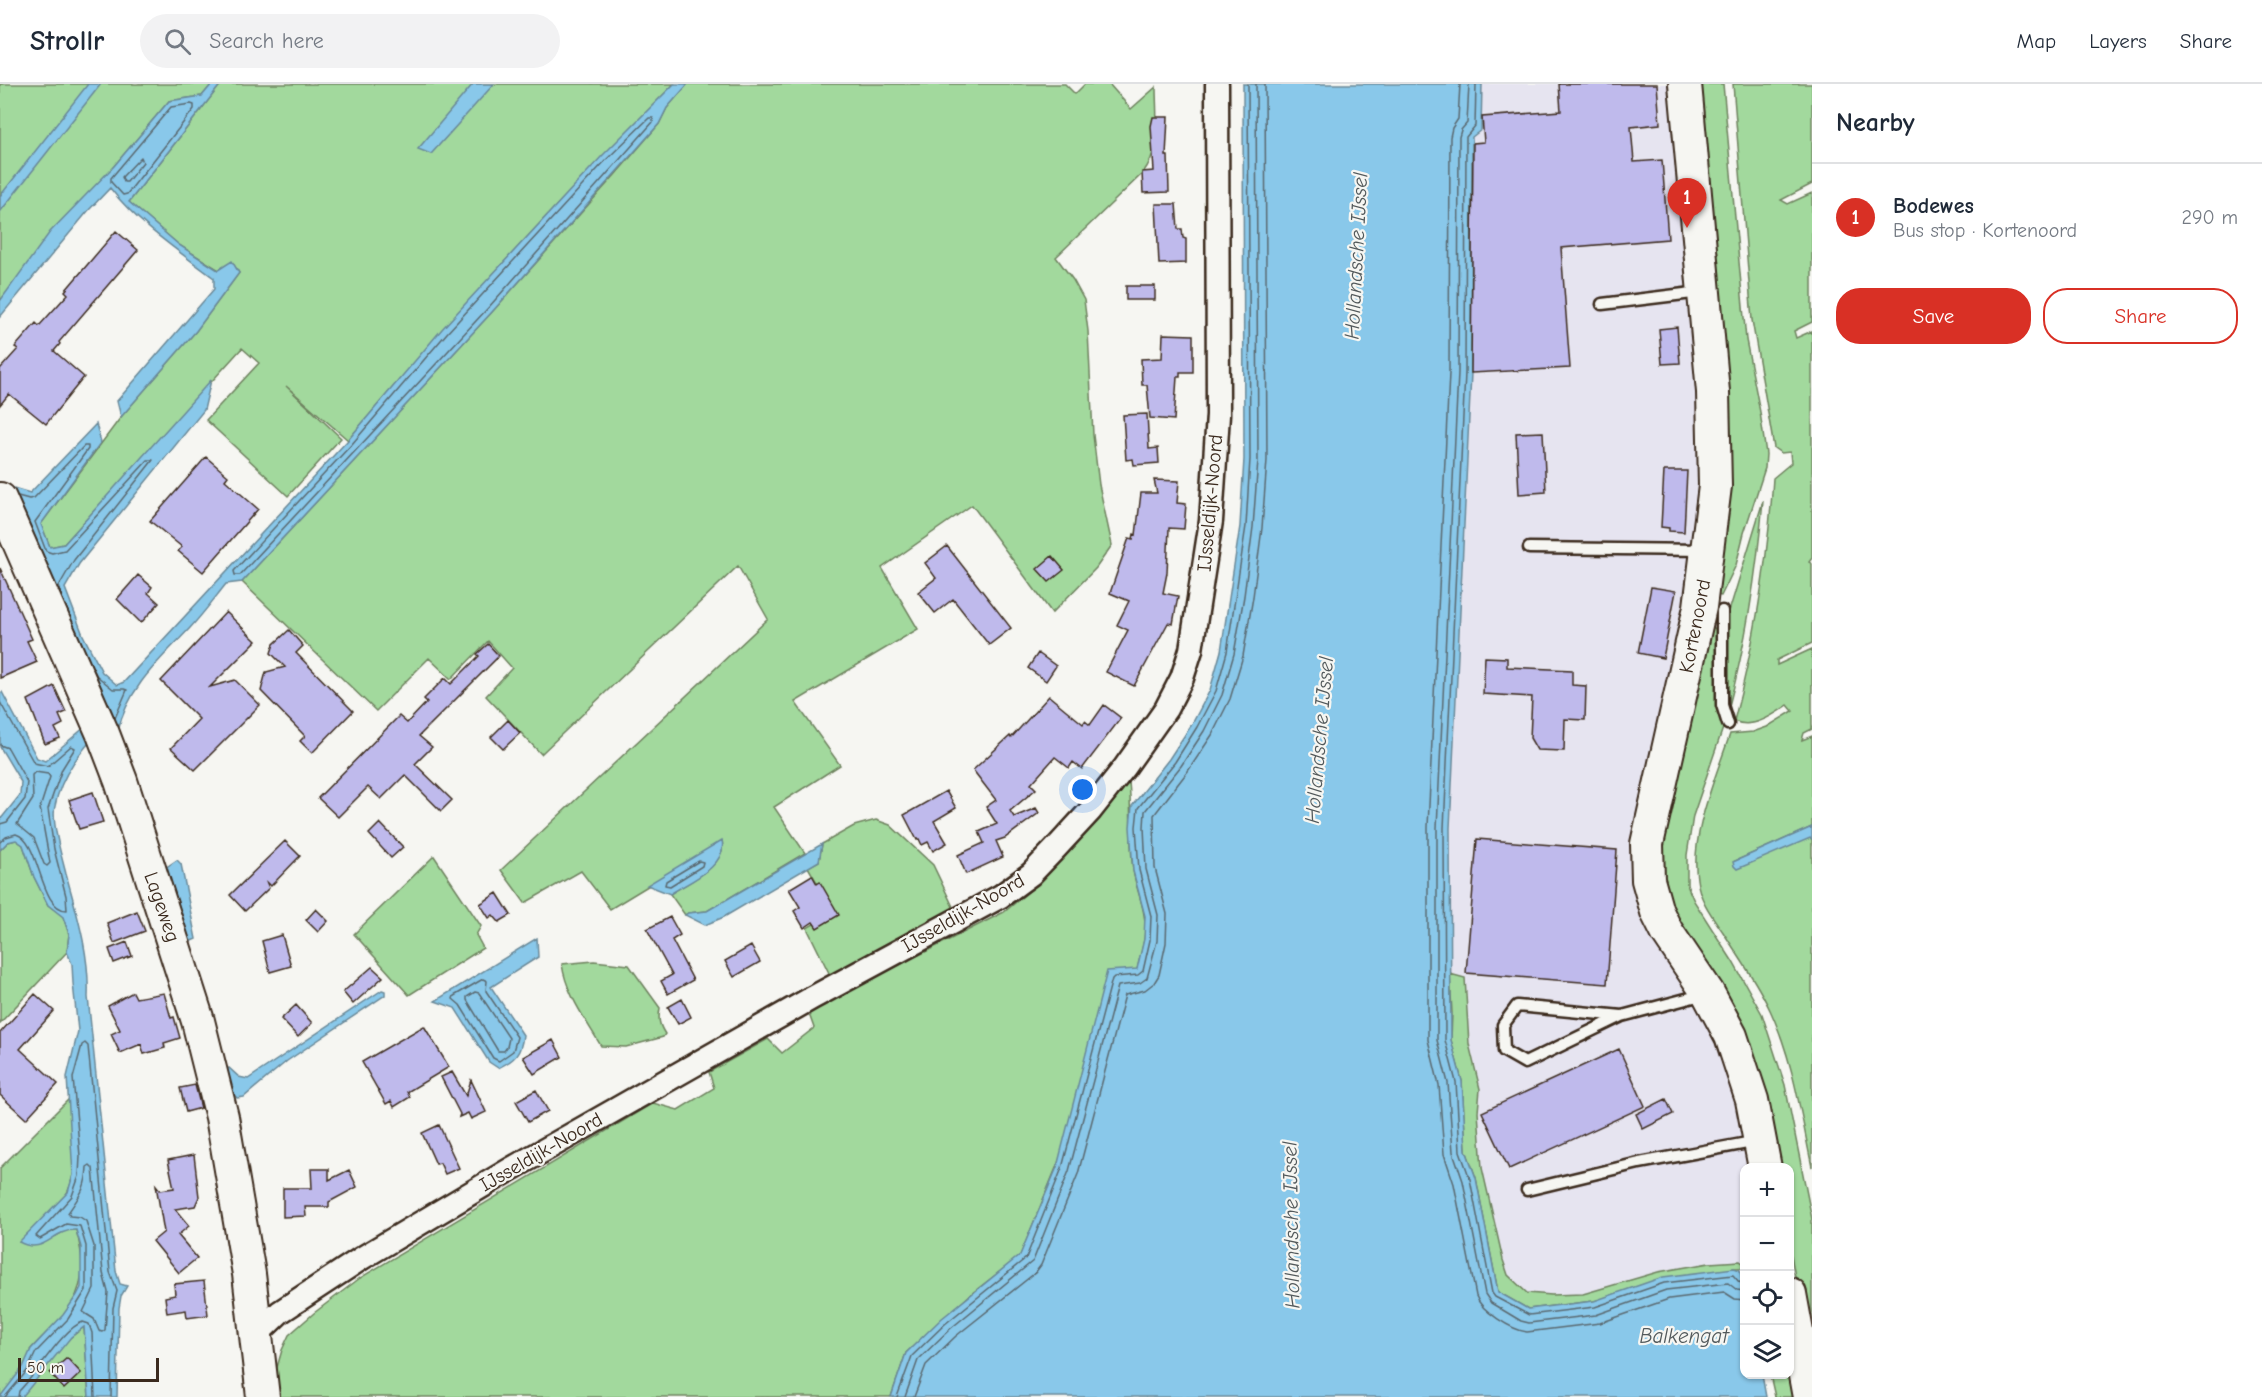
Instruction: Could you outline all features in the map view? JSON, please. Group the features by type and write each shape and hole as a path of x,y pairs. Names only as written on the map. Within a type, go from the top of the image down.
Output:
{"street":[{"name":"IJsseldijk-Noord","path":"256,1335 280,1311 362,1258 511,1169 812,998 1000,896 1031,874 1091,810 1125,767 1160,718 1182,678 1191,650 1211,521 1218,415 1217,84"},
{"name":"Kortenoord","path":"1684,84 1704,292 1715,437 1715,486 1709,550 1700,607 1647,844 1648,880 1657,912 1667,932 1708,993 1731,1036 1752,1100 1762,1154"},
{"name":"Lageweg","path":"0,499 98,722 121,781 198,1022 222,1117 249,1274 256,1335"},
{"path":"1794,1316 1809,1397"},
{"path":"256,1335 263,1397"}],"lane":[{"path":"1602,304 1704,292"},
{"path":"1529,549 1709,550"},
{"path":"1722,611 1722,705 1728,724"},
{"path":"1622,1016 1517,1006 1503,1025 1504,1051 1525,1062 1622,1016 1708,993"},
{"path":"1527,1190 1638,1163 1762,1154"}],"shaded area":[{"path":"1471,84 1697,84 1735,475 1720,588 1661,861 1779,1163 1740,1163 1740,1272 1653,1301 1493,1347 1440,1086"}],"green space":[{"path":"0,84 212,84 202,96 169,101 0,301"},
{"path":"221,84 674,84 507,259 348,440 286,386 341,438 288,496 206,420 259,363 242,348 64,544 50,547 41,524 121,417 196,331 239,273 232,262 219,270 179,245 129,202"},
{"path":"687,84 1065,84 1075,94 1085,84 1109,84 1131,109 1156,87 1155,143 1148,164 1142,174 1056,257 1084,300 1088,331 1093,435 1099,485 1112,545 1096,568 1052,613 972,505 882,568 918,629 795,702 840,765 774,807 805,853 707,911 685,915 670,894 696,879 713,865 722,850 722,841 610,909 581,871 525,903 501,870 768,619 738,566 541,754 486,696 512,668 488,641 451,679 429,658 376,711 242,582 492,312 615,175 659,124 667,108"},
{"path":"1694,84 1723,84 1746,340 1766,454 1765,468 1736,565 1721,596 1716,595 1729,506 1730,417"},
{"path":"1733,84 1812,84 1812,184 1781,200 1788,204 1812,193 1812,322 1794,331 1796,338 1812,331 1812,558 1809,562 1812,564 1812,643 1777,660 1777,665 1812,649 1812,729 1804,733 1802,740 1812,736 1812,827 1733,862 1812,839 1812,1167 1796,1087 1778,1029 1754,980 1707,907 1700,893 1697,879 1697,843 1701,825 1730,734 1753,732 1767,727 1793,711 1788,705 1755,723 1734,721 1760,600 1773,478 1791,463 1790,452 1781,453 1774,448 1752,320"},
{"path":"1763,501 1750,604 1729,706 1726,699 1727,618"},
{"path":"1708,625 1716,629 1719,645 1717,705 1723,728 1693,816 1687,855 1687,885 1694,901 1733,962 1762,1014 1785,1085 1812,1219 1812,1368 1794,1271 1794,1163 1772,1163 1681,935 1657,862"},
{"path":"1129,782 1133,870 1145,922 1144,942 1137,970 1020,1256 971,1294 906,1353 891,1397 278,1397 275,1374 289,1335 360,1278 653,1103 678,1110 714,1088 709,1072 768,1039 782,1053 814,1028 808,1011 1004,912 1033,888"},
{"path":"876,820 890,825 933,865 955,911 831,977 807,928 834,912 808,867 819,861 822,844 854,826"},
{"path":"16,840 23,845 34,877 48,905 63,916 69,934 67,952 0,1023 0,850 8,842"},
{"path":"434,856 481,926 476,935 483,948 409,995 354,934"},
{"path":"594,961 629,965 660,1008 661,1028 665,1034 663,1037 626,1047 601,1046 572,996 562,964"},
{"path":"1450,974 1465,978 1469,1044 1480,1089 1478,1112 1482,1168 1503,1260 1508,1275 1527,1293 1583,1294 1658,1272 1709,1263 1740,1261 1740,1268 1594,1301 1528,1309 1498,1292 1476,1178 1466,1150 1462,1081 1451,1040"},
{"path":"69,1099 74,1146 72,1181 59,1203 20,1242 56,1236 68,1229 76,1230 81,1253 82,1274 76,1295 64,1315 31,1349 71,1337 84,1327 89,1397 0,1397 0,1168"},
{"path":"1771,1379 1792,1379 1800,1397 1775,1397"}],"water":[{"path":"88,84 101,84 0,212 0,196"},
{"path":"212,84 221,84 129,202 179,245 218,270 232,261 239,273 196,331 121,417 117,401 214,289 214,278 145,225 110,188 88,211 0,317 0,301 50,232 114,166 169,101 202,96"},
{"path":"473,84 494,84 431,154 418,149"},
{"path":"674,84 688,84 667,108 659,124 492,312 242,582 226,584 138,687 129,701 118,731 103,728 87,745 67,773 55,806 54,821 85,950 116,1271 120,1284 127,1286 121,1296 119,1308 117,1397 89,1397 84,1327 71,1337 22,1397 0,1397 23,1367 31,1349 63,1315 77,1295 81,1287 81,1247 76,1230 61,1233 36,1246 19,1242 68,1192 73,1175 67,1077 78,1031 72,964 67,952 69,934 63,917 48,905 34,877 23,845 16,840 8,842 0,850 0,820 20,795 21,782 0,747 0,694 2,692 37,758 45,761 99,715 10,487 30,493 96,424 101,442 41,524 50,547 64,544 211,380 204,410 79,564 65,588 83,635 102,672 117,685 124,682 348,440 442,329 602,156"},
{"path":"1243,84 1482,84 1481,130 1472,137 1471,373 1450,828 1451,1040 1462,1081 1466,1150 1476,1178 1498,1292 1528,1309 1594,1301 1663,1277 1734,1268 1740,1270 1740,1379 1763,1379 1766,1397 891,1397 906,1353 941,1319 1020,1255 1057,1167 1107,971 1137,969 1144,939 1145,916 1133,871 1130,827 1132,806 1169,759 1192,724 1210,690 1221,651 1240,526 1244,459"},
{"path":"1812,827 1812,839 1737,869 1734,866 1733,862"},
{"path":"722,840 719,858 713,866 696,879 670,894 647,885"},
{"path":"822,844 819,861 724,917 705,925 685,915 707,911"},
{"path":"177,860 181,864 196,939 187,943 162,870"},
{"path":"537,938 538,957 491,987 523,1035 521,1047 516,1056 498,1068 489,1062 455,1008 435,1001"},
{"path":"382,990 385,991 385,995 287,1061 244,1097 237,1098 229,1090 225,1070 229,1068 239,1077 248,1079"}],"building":[{"path":"1559,84 1657,84 1660,124 1631,127 1634,162 1662,160 1668,239 1561,248 1570,368 1471,373 1473,143 1484,142 1482,117 1561,111"},
{"path":"1153,117 1168,117 1166,156 1168,156 1169,192 1143,193 1142,172 1154,171 1151,126"},
{"path":"1156,204 1176,204 1178,229 1182,229 1183,238 1186,239 1186,263 1159,264"},
{"path":"116,231 138,250 59,342 60,344 54,351 84,377 46,424 9,394 0,405 0,369 18,349 15,347 36,323 39,326 68,294 65,291"},
{"path":"1126,286 1155,286 1155,300 1126,300"},
{"path":"1677,327 1680,363 1662,364 1659,329"},
{"path":"1163,334 1193,335 1193,372 1180,372 1180,377 1177,377 1174,420 1150,418 1147,385 1142,385 1141,359 1162,358"},
{"path":"1147,414 1149,449 1158,448 1159,463 1134,465 1133,459 1126,460 1123,415"},
{"path":"1543,432 1546,492 1519,494 1516,433"},
{"path":"206,457 228,476 225,480 258,509 203,572 178,551 182,547 150,521"},
{"path":"1664,471 1687,471 1684,532 1669,531 1669,528 1661,527"},
{"path":"1154,480 1179,481 1177,503 1186,504 1184,529 1169,528 1167,573 1163,593 1178,596 1173,624 1168,623 1134,686 1106,672 1128,630 1117,625 1129,601 1110,593 1129,538 1133,539 1134,534 1136,535 1141,493 1157,493"},
{"path":"947,546 1011,628 989,645 953,599 935,613 918,592 936,578 925,563"},
{"path":"1052,556 1064,570 1049,582 1037,569"},
{"path":"0,568 32,639 27,641 37,662 0,678"},
{"path":"138,575 152,587 148,593 159,603 141,623 117,599"},
{"path":"1651,587 1676,591 1663,658 1638,653"},
{"path":"226,612 256,641 210,687 235,680 260,705 195,770 171,748 199,719 161,681"},
{"path":"289,630 303,646 296,653 353,711 312,753 300,741 305,736 261,691 266,672 285,667 271,653 274,644"},
{"path":"488,644 499,656 419,736 432,747 415,764 452,800 441,811 405,775 381,799 368,787 338,817 318,798 399,716 407,723 427,702 424,699 445,678 451,684"},
{"path":"1038,653 1056,666 1046,681 1028,668"},
{"path":"1485,657 1507,658 1507,667 1572,670 1572,685 1586,686 1585,720 1565,719 1564,751 1537,750 1530,738 1532,697 1483,694"},
{"path":"54,686 66,712 59,715 63,724 55,728 60,738 45,744 28,700"},
{"path":"1049,696 1083,724 1085,721 1090,725 1104,705 1121,718 1082,769 1073,762 1069,768 1055,757 1031,784 1036,789 1010,811 1014,817 1036,808 1039,813 1005,838 996,841 1003,857 966,874 958,855 984,843 979,832 997,824 986,807 996,800 973,770 1010,736 1011,738"},
{"path":"508,720 520,733 503,749 491,737"},
{"path":"946,791 956,808 934,821 947,843 933,851 928,842 922,845 919,839 917,840 904,815"},
{"path":"93,792 103,822 79,829 69,800"},
{"path":"380,823 403,847 391,858 369,834"},
{"path":"1477,839 1617,850 1607,984 1466,973"},
{"path":"285,841 300,856 271,886 266,881 269,888 245,911 230,895"},
{"path":"812,875 817,884 820,882 839,915 817,928 813,922 804,928 794,911 800,907 789,889"},
{"path":"497,893 511,915 499,922 493,915 489,918 480,904"},
{"path":"316,909 328,921 318,932 306,920"},
{"path":"137,911 145,931 114,943 107,923"},
{"path":"670,917 680,935 672,940 693,980 668,994 661,981 672,975 647,929"},
{"path":"282,935 291,966 270,972 262,941"},
{"path":"127,942 132,956 114,963 109,949"},
{"path":"751,946 760,962 734,977 725,961"},
{"path":"372,967 383,977 353,1004 343,992"},
{"path":"133,992 136,998 164,993 180,1038 164,1043 165,1048 144,1054 141,1044 120,1053 111,1034 120,1030 108,1006"},
{"path":"35,994 54,1011 20,1049 58,1084 26,1119 0,1095 0,1033"},
{"path":"682,999 691,1017 678,1024 668,1007"},
{"path":"296,1005 312,1023 298,1037 281,1019"},
{"path":"424,1026 449,1067 407,1092 410,1097 394,1107 391,1101 386,1104 362,1062"},
{"path":"553,1040 562,1057 534,1074 523,1057"},
{"path":"1619,1049 1645,1106 1509,1169 1482,1112"},
{"path":"452,1072 466,1096 471,1080 486,1112 471,1119 468,1113 459,1117 460,1114 441,1077"},
{"path":"195,1085 201,1108 186,1112 180,1088"},
{"path":"536,1090 548,1111 528,1122 516,1101"},
{"path":"1666,1099 1673,1114 1643,1129 1636,1114"},
{"path":"439,1125 459,1168 445,1174 440,1163 436,1164 422,1133"},
{"path":"194,1155 199,1197 195,1206 175,1209 189,1226 178,1235 197,1258 179,1273 153,1241 164,1232 156,1185 160,1190 174,1188 168,1160"},
{"path":"311,1169 329,1169 329,1180 349,1170 357,1187 329,1202 329,1207 305,1207 306,1216 283,1217 283,1188 312,1188"},
{"path":"204,1281 208,1315 187,1318 186,1310 167,1313 165,1297 175,1295 174,1284"},
{"path":"67,1358 81,1373 64,1389 50,1373"}],"place":[{"name":"Bodewes","path":"1687,228"}],"water label":[{"name":"Hollandsche IJssel","path":"1356,256"},
{"name":"Hollandsche IJssel","path":"1319,740"},
{"name":"Hollandsche IJssel","path":"1291,1225"},
{"name":"Balkengat","path":"1684,1336"}]}
